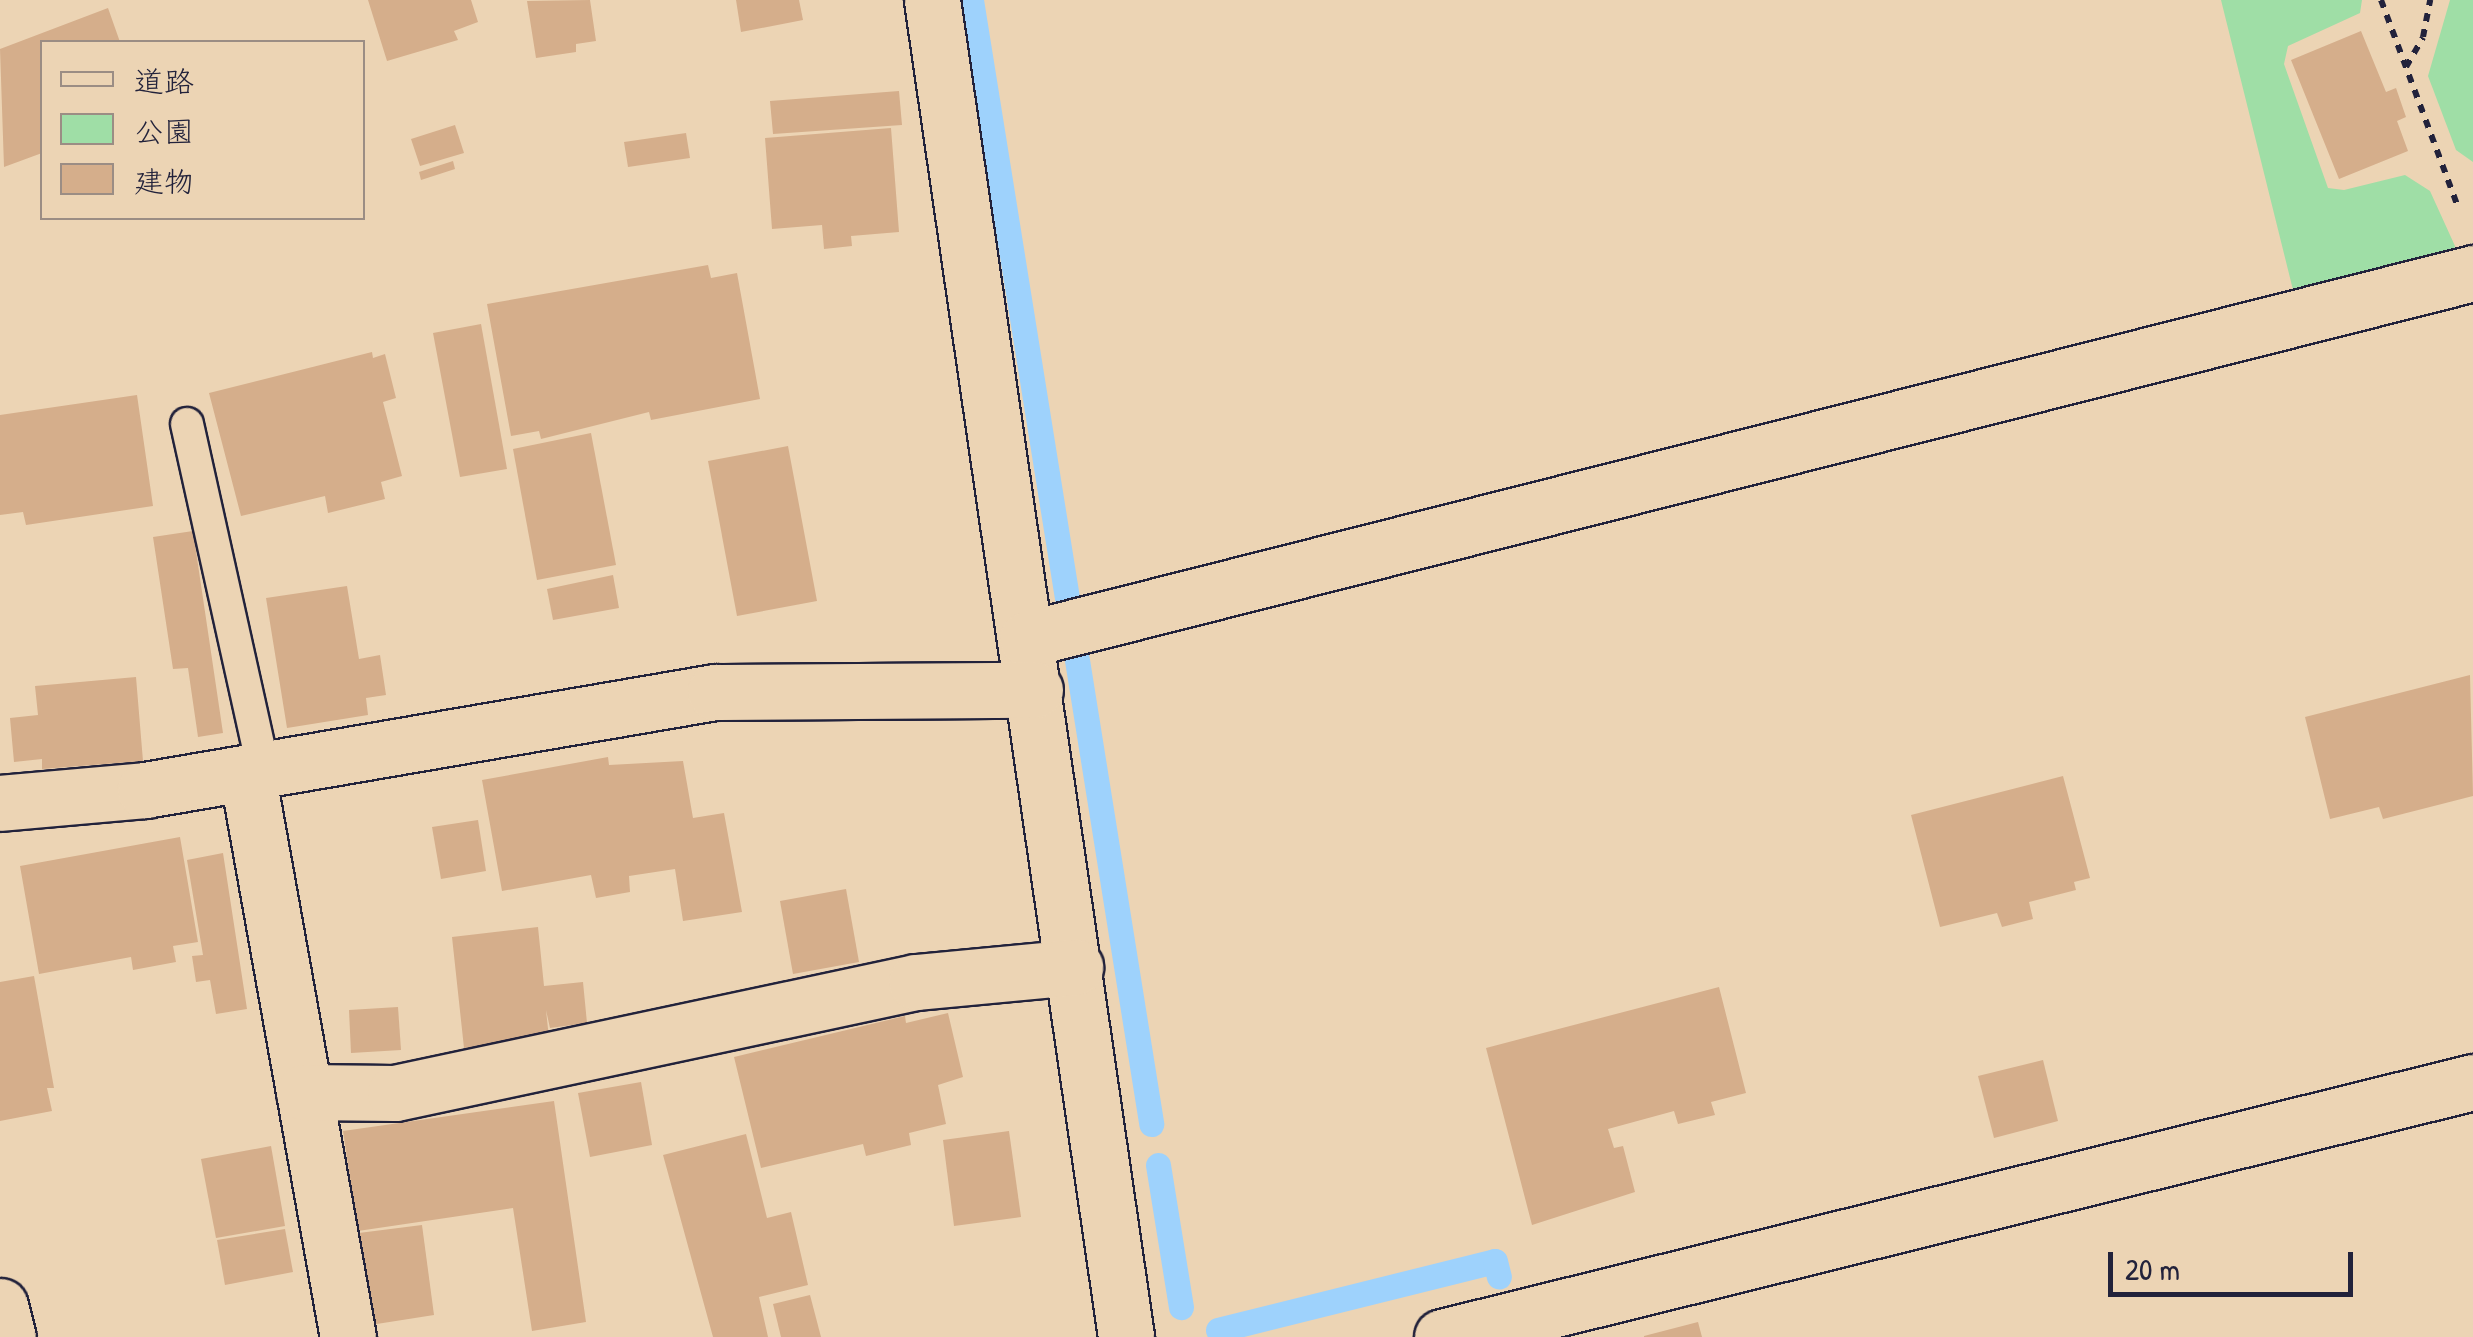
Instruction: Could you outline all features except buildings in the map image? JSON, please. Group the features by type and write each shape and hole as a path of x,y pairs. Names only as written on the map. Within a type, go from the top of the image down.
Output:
{"street":[{"path":"932,0 1126,1337"},
{"path":"0,802 145,790 715,692 1031,664 2473,273"},
{"path":"256,772 304,1092 348,1337"},
{"path":"304,1092 395,1094 916,982 1074,967"},
{"path":"1442,1337 2473,1082"},
{"path":"0,1306 8,1337"}],"lane":[{"path":"187,424 256,772"}],"path":[{"path":"2381,0 2460,211"},
{"path":"2406,68 2423,37 2430,0"}],"green space":[{"path":"2221,0 2362,0 2360,13 2288,46 2284,64 2328,188 2344,190 2405,175 2430,191 2455,246 2451,262 2297,306"},
{"path":"2450,0 2473,0 2473,162 2456,150 2428,76"}],"waterway":[{"path":"971,0 1067,598"},
{"path":"1077,660 1151,1124"},
{"path":"1158,1165 1181,1307"},
{"path":"1218,1330 1495,1261 1499,1277"}]}
